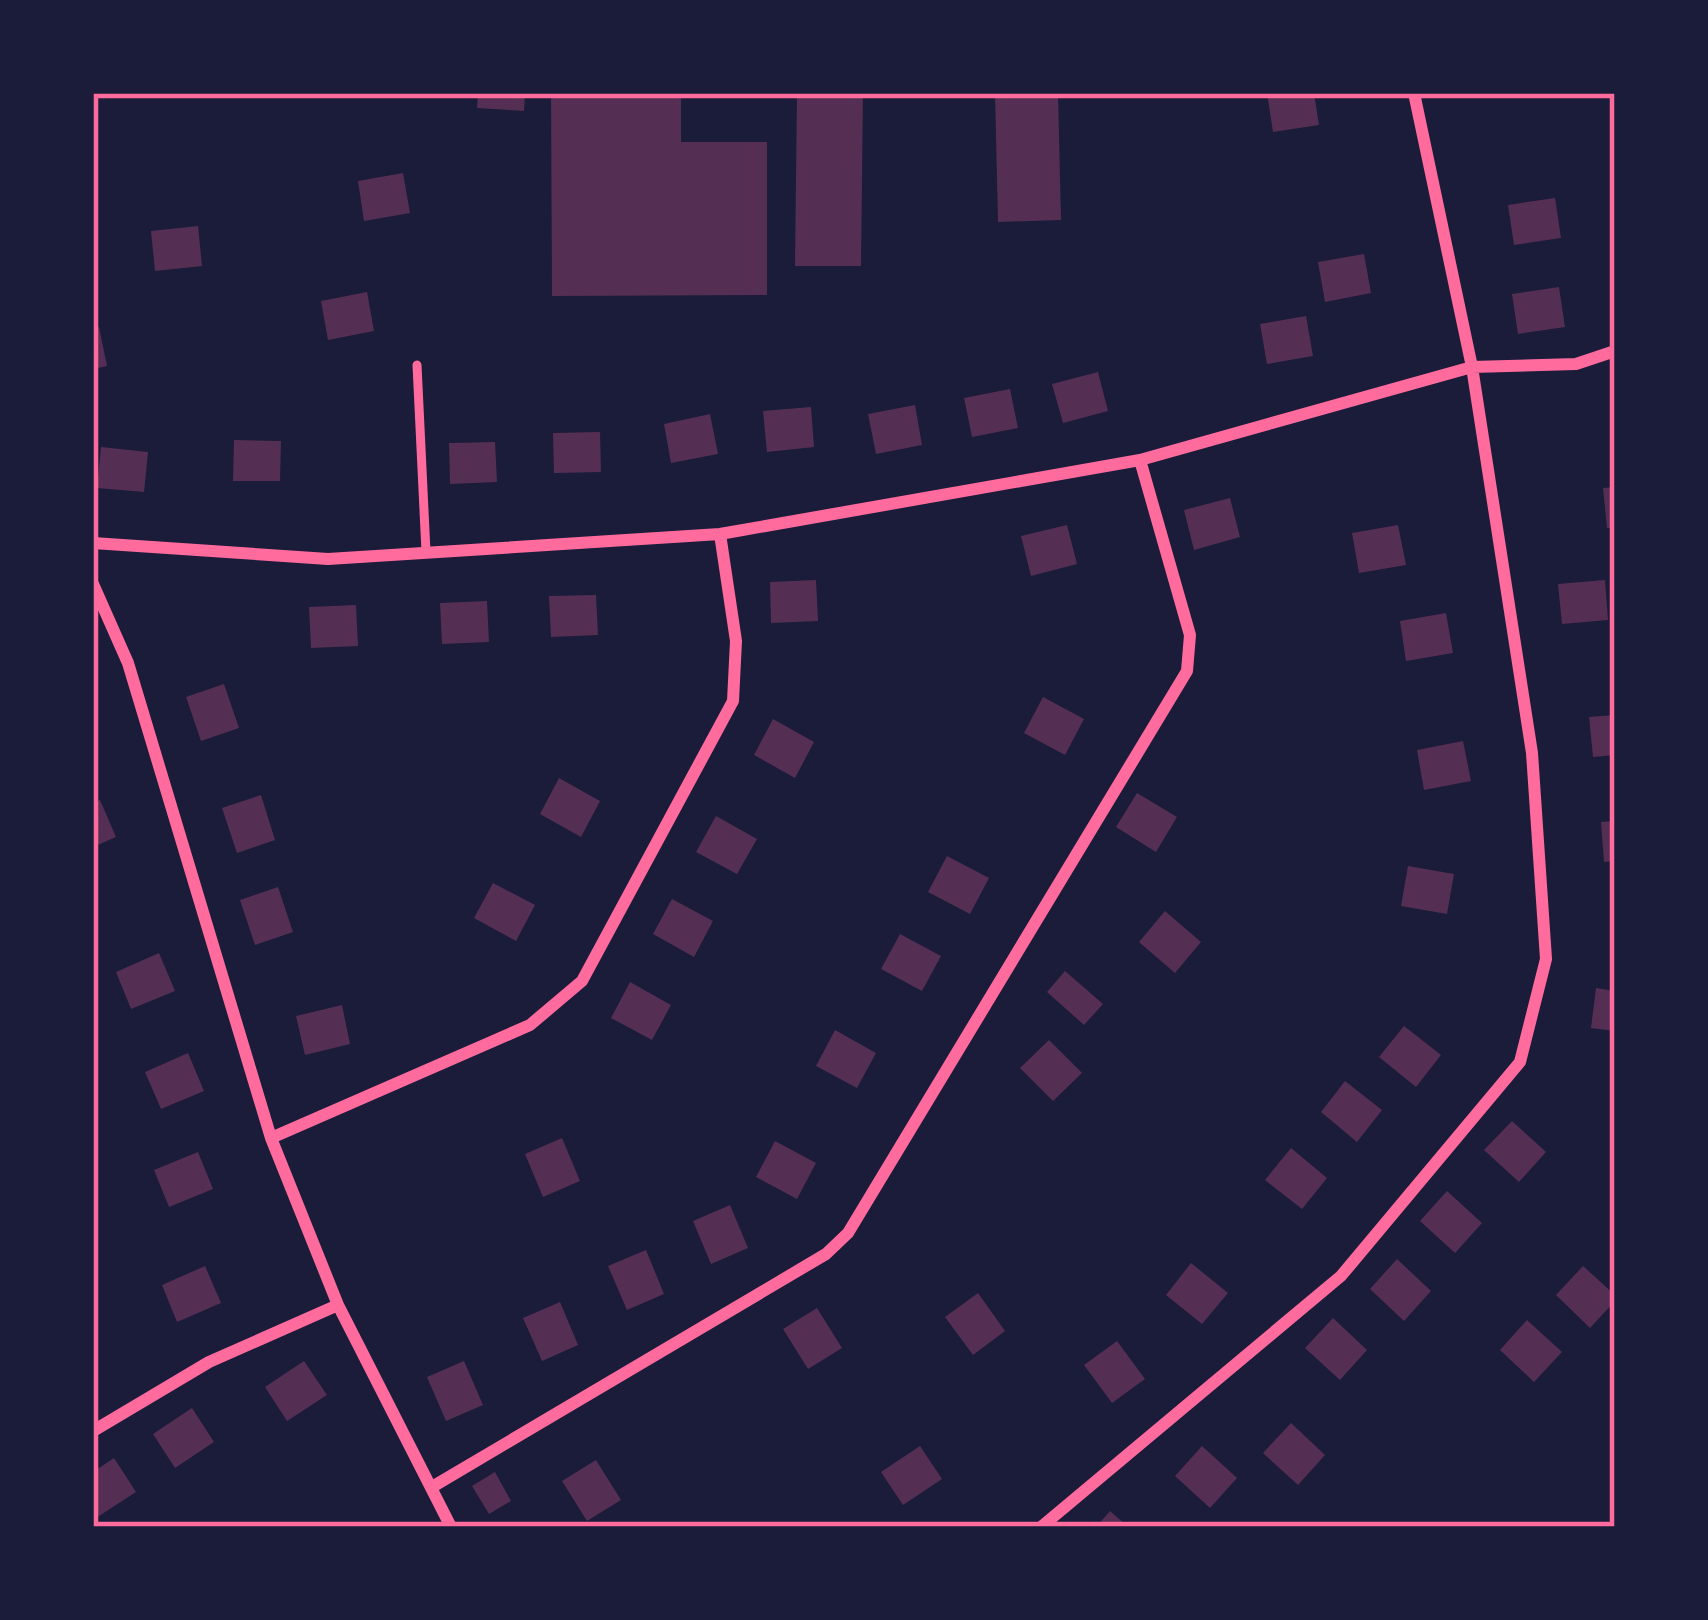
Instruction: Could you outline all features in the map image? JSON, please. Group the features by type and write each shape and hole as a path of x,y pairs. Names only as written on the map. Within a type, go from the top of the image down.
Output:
{"street":[{"path":"1041,1527 1341,1276 1520,1062 1546,959 1533,776 1472,367 1414,93"},
{"path":"93,543 328,559 720,534 1140,460 1472,367 1576,364 1615,351"},
{"path":"432,1487 826,1254 848,1233 1187,670 1190,635 1140,460"},
{"path":"271,1138 530,1025 581,982 733,701 736,641 720,534"},
{"path":"93,584 128,663 271,1138 338,1305 451,1527"},
{"path":"93,1431 209,1362 338,1305"}],"lane":[{"path":"417,365 426,552"}],"building":[{"path":"478,93 525,93 524,111 477,108"},
{"path":"551,93 681,93 681,142 767,142 767,295 552,296"},
{"path":"797,93 863,93 861,266 795,266"},
{"path":"995,93 1058,93 1061,220 998,222"},
{"path":"1267,93 1314,93 1319,125 1273,132"},
{"path":"403,173 410,213 364,221 358,181"},
{"path":"1555,198 1561,238 1514,245 1508,205"},
{"path":"198,226 202,266 155,271 151,231"},
{"path":"1364,254 1371,293 1325,302 1318,262"},
{"path":"1559,287 1565,327 1518,334 1512,294"},
{"path":"367,292 374,331 328,340 321,301"},
{"path":"1306,316 1313,356 1267,364 1260,324"},
{"path":"99,327 107,366 93,369 93,328"},
{"path":"1098,372 1108,411 1063,423 1052,384"},
{"path":"1010,389 1018,428 972,437 964,398"},
{"path":"915,405 922,445 876,454 868,414"},
{"path":"811,407 814,447 767,452 763,411"},
{"path":"710,414 718,454 671,463 664,424"},
{"path":"600,432 601,472 554,473 553,433"},
{"path":"234,440 281,441 280,481 233,481"},
{"path":"495,442 497,482 450,484 449,443"},
{"path":"101,447 148,452 144,492 97,488"},
{"path":"1615,487 1615,528 1607,528 1603,488"},
{"path":"1230,498 1240,537 1194,550 1184,510"},
{"path":"1067,525 1077,564 1031,576 1021,536"},
{"path":"1398,525 1406,565 1359,573 1352,533"},
{"path":"816,580 818,621 771,623 770,582"},
{"path":"1605,580 1608,620 1562,624 1558,584"},
{"path":"596,595 598,635 551,637 549,596"},
{"path":"487,601 489,642 442,644 440,603"},
{"path":"356,605 358,646 311,648 309,607"},
{"path":"1446,613 1453,653 1406,661 1400,621"},
{"path":"224,684 239,728 201,741 186,697"},
{"path":"1043,697 1084,719 1065,755 1024,733"},
{"path":"1615,715 1615,755 1593,757 1589,717"},
{"path":"773,719 814,742 795,778 754,755"},
{"path":"1463,741 1471,781 1424,790 1417,750"},
{"path":"559,778 600,801 581,837 540,814"},
{"path":"1137,793 1177,817 1156,852 1116,827"},
{"path":"261,795 275,840 237,853 222,808"},
{"path":"100,800 116,837 93,847 93,803"},
{"path":"716,816 757,839 737,874 696,852"},
{"path":"1615,821 1615,861 1604,862 1601,822"},
{"path":"947,856 989,878 970,914 928,892"},
{"path":"1408,866 1454,874 1447,914 1401,906"},
{"path":"493,883 535,905 516,941 474,918"},
{"path":"278,887 293,932 255,945 240,900"},
{"path":"672,899 713,921 694,957 653,934"},
{"path":"1165,911 1201,942 1175,973 1139,942"},
{"path":"900,934 941,956 922,991 881,969"},
{"path":"159,953 175,991 131,1009 116,972"},
{"path":"1065,971 1103,1004 1084,1025 1047,992"},
{"path":"630,982 671,1005 652,1040 611,1018"},
{"path":"1596,988 1615,991 1615,1031 1591,1028"},
{"path":"342,1005 350,1044 305,1055 296,1016"},
{"path":"1404,1026 1441,1055 1416,1087 1379,1057"},
{"path":"835,1030 876,1053 857,1088 816,1066"},
{"path":"1049,1040 1082,1073 1053,1101 1020,1068"},
{"path":"188,1053 204,1091 161,1109 145,1072"},
{"path":"1345,1081 1382,1110 1357,1142 1321,1112"},
{"path":"1512,1121 1546,1152 1519,1182 1484,1150"},
{"path":"562,1138 580,1181 543,1197 525,1154"},
{"path":"775,1141 816,1163 797,1199 756,1177"},
{"path":"1291,1148 1327,1178 1302,1209 1265,1180"},
{"path":"198,1152 213,1189 169,1207 154,1170"},
{"path":"1447,1191 1482,1223 1455,1253 1420,1221"},
{"path":"730,1205 748,1248 711,1264 693,1221"},
{"path":"646,1250 664,1294 627,1310 608,1266"},
{"path":"1397,1259 1431,1291 1404,1321 1370,1289"},
{"path":"1191,1263 1228,1293 1202,1324 1166,1295"},
{"path":"205,1266 221,1303 177,1322 162,1285"},
{"path":"1583,1266 1615,1295 1615,1301 1590,1328 1556,1295"},
{"path":"978,1293 1005,1331 973,1355 945,1317"},
{"path":"560,1302 578,1345 542,1361 523,1318"},
{"path":"817,1308 842,1348 808,1369 783,1329"},
{"path":"1333,1318 1367,1350 1340,1380 1305,1348"},
{"path":"1527,1320 1562,1352 1534,1382 1500,1350"},
{"path":"1117,1341 1145,1379 1112,1403 1084,1365"},
{"path":"304,1361 327,1395 287,1421 265,1387"},
{"path":"464,1361 483,1405 446,1421 427,1377"},
{"path":"192,1408 214,1442 175,1468 153,1434"},
{"path":"1291,1423 1325,1455 1298,1485 1263,1453"},
{"path":"920,1446 942,1479 903,1505 881,1472"},
{"path":"1202,1446 1237,1478 1210,1508 1175,1476"},
{"path":"114,1458 136,1492 96,1518 93,1472"},
{"path":"596,1460 621,1500 587,1521 562,1481"},
{"path":"495,1472 511,1501 489,1514 472,1486"},
{"path":"1110,1511 1128,1527 1096,1527"}]}
